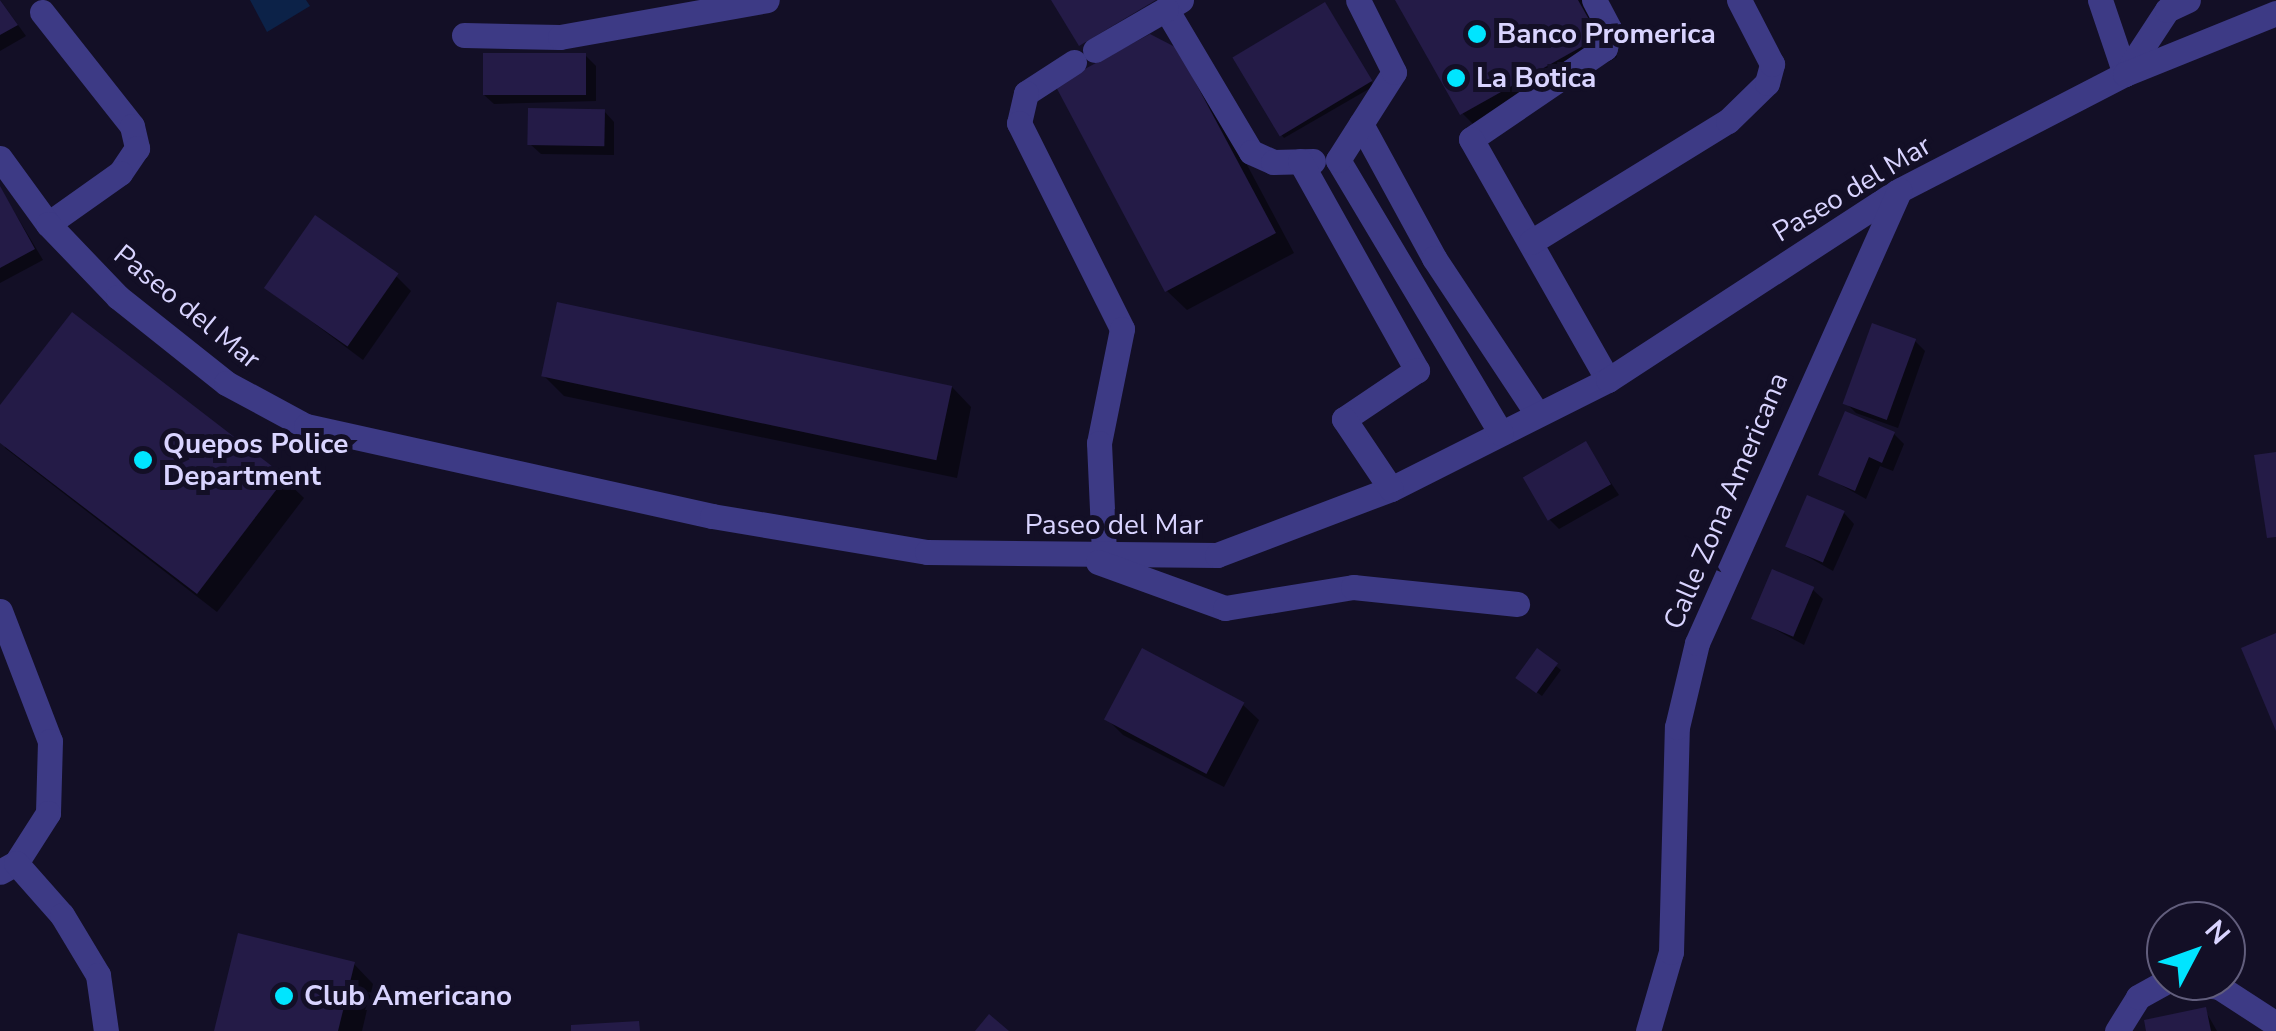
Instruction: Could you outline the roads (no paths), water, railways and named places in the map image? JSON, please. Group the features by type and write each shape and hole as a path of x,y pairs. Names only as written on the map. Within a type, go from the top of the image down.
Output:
{"street":[{"path":"464,35 560,37 768,0"},
{"path":"1338,160 1394,72 1358,0"},
{"path":"1594,0 1610,30 1605,48 1471,139 1608,380"},
{"path":"1531,242 1728,121 1768,83 1772,64 1739,0"},
{"path":"2100,0 2125,74 2276,12"},
{"name":"Paseo del Mar","path":"0,158 48,224 118,297 226,383 306,426 790,529 927,552 1217,556 1390,489 1536,412 1608,380 1900,190 2125,74 2168,10 2188,0"},
{"path":"1338,160 1274,162 1251,152 1173,4 1026,93 1019,123 1122,329 1099,443 1097,556 1224,608 1353,587 1517,604"},
{"path":"42,12 132,126 137,148 120,173 48,224"},
{"path":"1361,124 1434,258 1536,412"},
{"path":"1338,160 1501,433"},
{"path":"1300,161 1418,370 1344,419 1390,489"},
{"name":"Calle Zona Americana","path":"1648,1031 1671,952 1677,727 1696,643 1900,190"},
{"path":"0,611 50,741 48,813 8,867 62,915 98,974 106,1031"},
{"path":"2117,1031 2138,997 2146,993"},
{"path":"2240,1001 2276,1024"}],"water":[{"path":"250,0 306,0 310,6 267,32"}],"place":[{"name":"Banco Promerica","path":"1477,34"},
{"name":"La Botica","path":"1456,78"},
{"name":"Quepos Police Department","path":"143,460"},
{"name":"Club Americano","path":"284,996"}]}
